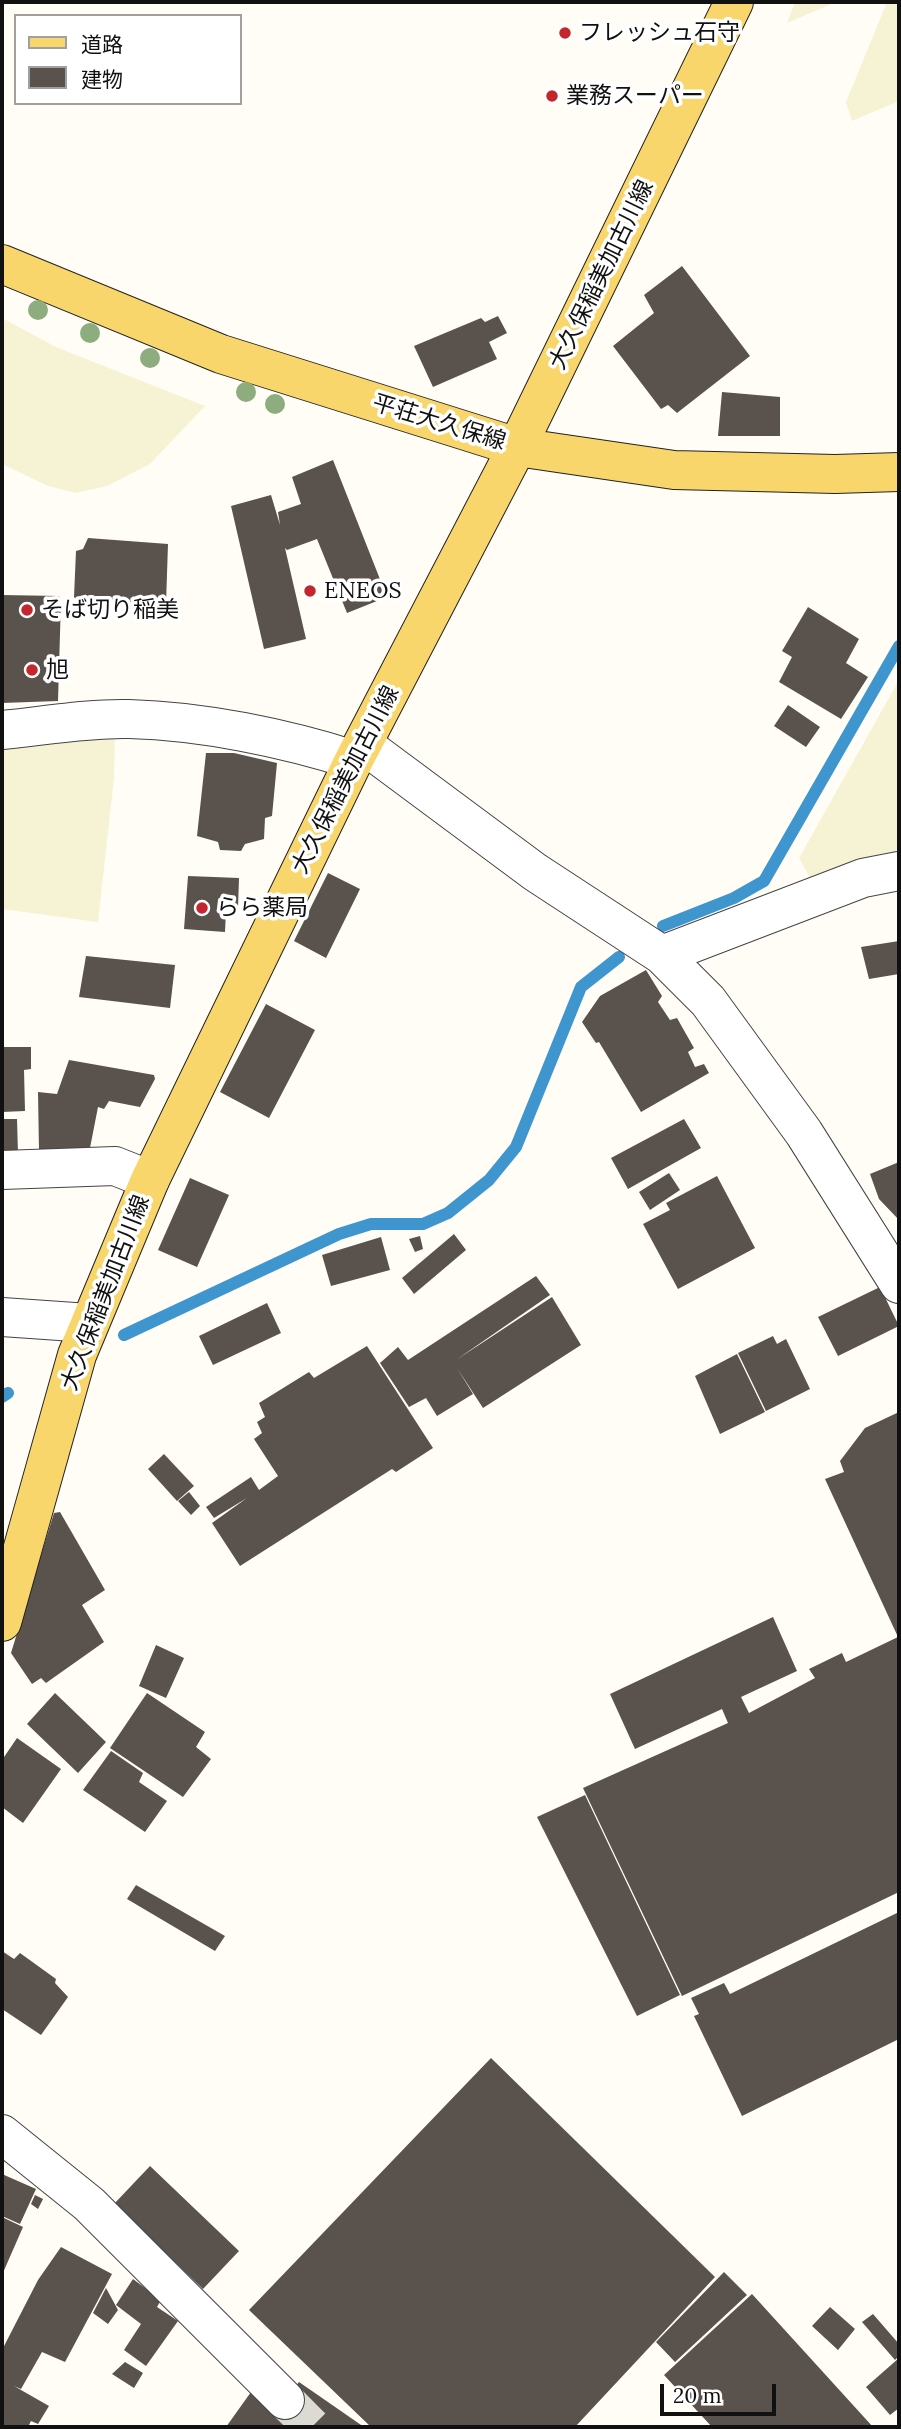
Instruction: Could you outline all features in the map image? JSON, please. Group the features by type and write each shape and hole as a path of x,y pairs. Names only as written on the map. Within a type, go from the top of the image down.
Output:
{"main road":[{"name":"大久保稲美加古川線","path":"2,1622 77,1355 150,1180 359,753 517,447 734,2"},
{"name":"平荘大久保線","path":"2,264 221,354 517,447 674,470 835,474 899,472"}],"street":[{"path":"2,730 129,719 252,733 359,753 535,873 662,955 708,1000 804,1133 899,1284"},
{"path":"662,955 863,878 899,871"},
{"path":"2,1170 115,1166 150,1180"},
{"path":"2,1317 89,1323"},
{"path":"2,2134 89,2204 285,2400"}],"shaded area":[{"path":"795,2 836,2 787,23"},
{"path":"887,2 899,2 899,101 852,121 846,102"},
{"path":"2,318 56,347 205,406 150,464 107,486 76,493 48,486 2,464"},
{"path":"899,680 899,852 810,878 799,858"},
{"path":"115,734 114,778 98,922 2,909 2,741"}],"building":[{"path":"682,266 750,356 677,413 668,405 661,409 613,346 654,313 644,295"},
{"path":"498,316 507,333 489,342 497,359 433,387 414,346 481,318 485,322"},
{"path":"722,392 780,397 780,436 718,436"},
{"path":"333,460 387,597 347,613 317,539 287,550 285,548 306,639 264,649 231,506 271,495 280,525 278,512 301,504 292,477"},
{"path":"88,538 168,544 166,604 77,600 74,597 76,551 83,549"},
{"path":"2,595 59,596 58,701 2,703"},
{"path":"808,607 859,639 846,663 868,677 841,719 779,682 792,657 782,651"},
{"path":"788,705 820,727 806,747 774,726"},
{"path":"206,753 234,753 277,763 272,816 265,818 264,839 245,844 241,851 220,850 218,842 197,836"},
{"path":"328,873 360,889 326,958 294,941"},
{"path":"188,876 239,878 238,908 226,910 225,932 184,929"},
{"path":"899,941 899,974 869,979 861,947"},
{"path":"86,956 175,965 170,1008 79,997"},
{"path":"646,970 662,996 658,1002 670,1020 677,1018 694,1048 688,1052 695,1067 704,1064 709,1073 641,1112 599,1042 596,1043 582,1022 600,996"},
{"path":"266,1004 315,1030 269,1118 220,1092"},
{"path":"2,1047 31,1047 31,1069 24,1070 25,1111 2,1112"},
{"path":"69,1060 154,1075 155,1079 140,1107 109,1101 104,1109 98,1107 89,1153 39,1151 38,1092 57,1094"},
{"path":"2,1119 17,1119 18,1154 2,1155"},
{"path":"684,1119 701,1148 628,1189 611,1158"},
{"path":"899,1162 899,1220 879,1199 870,1174"},
{"path":"669,1173 680,1190 650,1210 639,1192"},
{"path":"717,1176 755,1248 678,1289 643,1224 670,1210 666,1203"},
{"path":"190,1178 229,1195 197,1267 158,1250"},
{"path":"454,1234 466,1250 414,1294 402,1278"},
{"path":"420,1236 423,1249 415,1252 409,1239"},
{"path":"381,1237 390,1270 331,1286 322,1255"},
{"path":"536,1276 550,1295 456,1360 552,1297 581,1345 483,1408 457,1368 473,1394 437,1416 426,1398 409,1407 380,1363 398,1347 408,1360"},
{"path":"880,1287 899,1326 838,1356 818,1317"},
{"path":"267,1303 281,1333 213,1365 199,1336"},
{"path":"773,1336 777,1344 786,1339 810,1389 766,1411 738,1353"},
{"path":"367,1346 433,1448 396,1472 392,1469 240,1566 212,1523 247,1498 214,1518 206,1507 251,1477 259,1490 278,1476 254,1439 262,1433 257,1422 265,1417 259,1403 309,1372 314,1378"},
{"path":"737,1354 765,1412 720,1434 695,1376"},
{"path":"899,1412 899,1892 682,1996 583,1788 728,1723 722,1709 635,1749 610,1694 773,1617 797,1671 741,1697 749,1713 815,1678 809,1669 842,1653 846,1662 898,1637 825,1479 844,1472 840,1461 865,1428"},
{"path":"164,1454 194,1486 177,1501 148,1469"},
{"path":"189,1492 200,1506 191,1515 178,1501"},
{"path":"60,1512 105,1590 82,1605 104,1642 46,1683 41,1678 32,1684 11,1653 54,1513"},
{"path":"156,1645 184,1658 166,1698 139,1686"},
{"path":"55,1693 106,1742 78,1773 27,1724"},
{"path":"147,1693 205,1732 196,1747 211,1759 183,1797 110,1748"},
{"path":"17,1738 61,1769 23,1823 2,1807 2,1760"},
{"path":"111,1751 143,1773 139,1782 167,1801 145,1832 83,1790"},
{"path":"585,1795 680,1995 637,2016 537,1817"},
{"path":"136,1885 225,1936 215,1951 127,1899"},
{"path":"899,1912 899,2039 742,2116 694,2016 699,2014 691,1998 724,1983 730,1994"},
{"path":"2,1951 14,1959 20,1953 56,1979 55,1983 68,1997 41,2035 2,2009"},
{"path":"491,2058 715,2277 575,2427 371,2427 249,2310"},
{"path":"150,2166 239,2251 203,2289 114,2204"},
{"path":"2,2174 36,2189 20,2224 2,2216"},
{"path":"35,2195 43,2199 38,2209 31,2204"},
{"path":"2,2217 23,2227 2,2275"},
{"path":"61,2247 112,2274 65,2362 42,2352 21,2389 14,2386 49,2406 38,2424 31,2421 28,2427 2,2427 2,2350 38,2280"},
{"path":"724,2272 747,2295 675,2362 656,2342"},
{"path":"133,2279 161,2300 157,2307 178,2321 146,2366 124,2350 141,2324 116,2305"},
{"path":"106,2288 118,2310 108,2324 93,2313"},
{"path":"752,2294 873,2427 712,2427 664,2375"},
{"path":"830,2307 855,2329 838,2350 812,2326"},
{"path":"873,2314 899,2344 899,2356 895,2360 862,2322"},
{"path":"899,2358 899,2408 890,2415 866,2387"},
{"path":"125,2362 143,2373 134,2388 112,2374"},
{"path":"299,2382 364,2427 226,2427 256,2385 279,2408"}],"waterway":[{"path":"663,926 734,898 764,881 899,646"},
{"path":"124,1335 339,1234 371,1224 423,1224 448,1213 489,1180 516,1147 581,987 619,957"},
{"path":"2,1397 8,1393"}],"tunnel":[{"path":"285,2400 312,2427"}],"place":[{"name":"フレッシュ石守","path":"565,33"},
{"name":"業務スーパー","path":"552,96"},
{"name":"ENEOS","path":"310,591"},
{"name":"そば切り稲美","path":"27,610"},
{"name":"旭","path":"32,670"},
{"name":"らら薬局","path":"202,908"}]}
